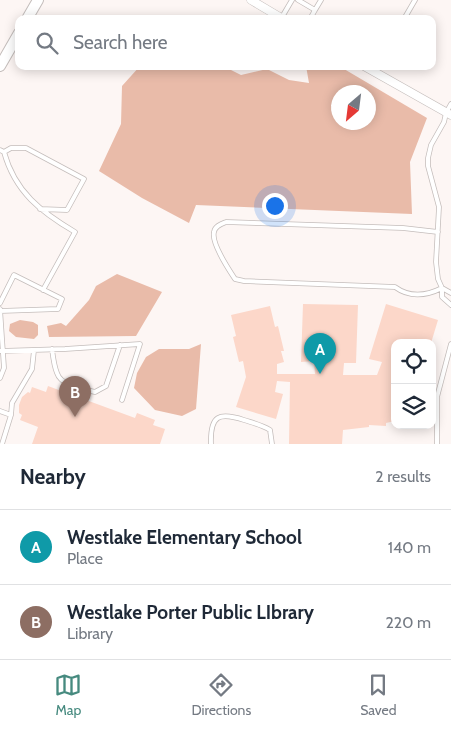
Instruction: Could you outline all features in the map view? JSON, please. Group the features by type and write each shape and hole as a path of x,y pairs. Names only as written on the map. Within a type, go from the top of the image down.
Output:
{"street":[{"path":"29,15 38,0"},
{"path":"251,0 277,15"},
{"path":"0,66 15,40"},
{"path":"376,70 449,114"}],"lane":[{"path":"284,15 292,0"},
{"path":"298,0 315,10"},
{"path":"312,15 321,0"},
{"path":"406,15 415,0"},
{"path":"451,104 449,114 431,145 428,158 428,166 439,207 436,262 438,279 442,288 442,297 451,305"},
{"path":"40,209 67,210 84,179 26,148 11,148 2,151 8,165 30,201 49,217 75,232 44,290"},
{"path":"438,232 403,228 226,222 218,226 214,232 215,242 234,279 244,281 395,287 400,291 429,295 442,288"},
{"path":"0,303 14,275 62,299 58,309 0,310 1,350 4,368 0,378"},
{"path":"442,288 451,293"},
{"path":"1,350 52,350 140,344 122,400"},
{"path":"436,395 451,344"},
{"path":"52,350 57,374 60,379 74,386 95,392 106,386 120,345"},
{"path":"2,444 11,415 12,403 32,369 34,350"},
{"path":"0,411 11,415"},
{"path":"211,444 213,424 220,417 229,415 264,426 270,430 272,444"},
{"path":"436,429 437,444"}],"shaded area":[{"path":"136,70 231,70 241,75 269,70 289,80 309,83 307,70 346,70 371,85 331,85 331,130 376,130 376,88 427,118 410,162 412,214 196,205 189,223 142,198 99,171 121,124 122,86"},
{"path":"117,274 162,292 136,336 49,337 47,326 61,323 66,326 89,300 96,286"},
{"path":"20,320 33,322 38,325 38,335 34,339 16,337 9,331 10,324"},
{"path":"201,344 196,409 182,416 155,410 134,388 137,373 146,357 159,349 189,349"}],"building":[{"path":"303,304 358,305 356,363 344,363 343,375 377,375 382,362 369,359 386,304 438,320 432,339 391,339 391,422 386,423 386,426 369,425 369,427 343,430 342,444 289,444 290,382 277,381 275,392 283,394 276,419 236,407 246,377 243,361 239,362 233,337 236,336 231,315 270,306 275,327 278,326 284,351 281,351 284,362 277,364 277,374 315,374 314,361 301,362"},
{"path":"48,386 135,418 137,413 155,420 153,425 165,429 160,444 32,444 38,427 20,420 22,415 19,413 19,405 22,397 28,392 30,393 32,387 46,392"}],"place":[{"name":"Westlake Elementary School","path":"320,374"},
{"name":"Westlake Porter Public LIbrary","path":"75,417"}]}
